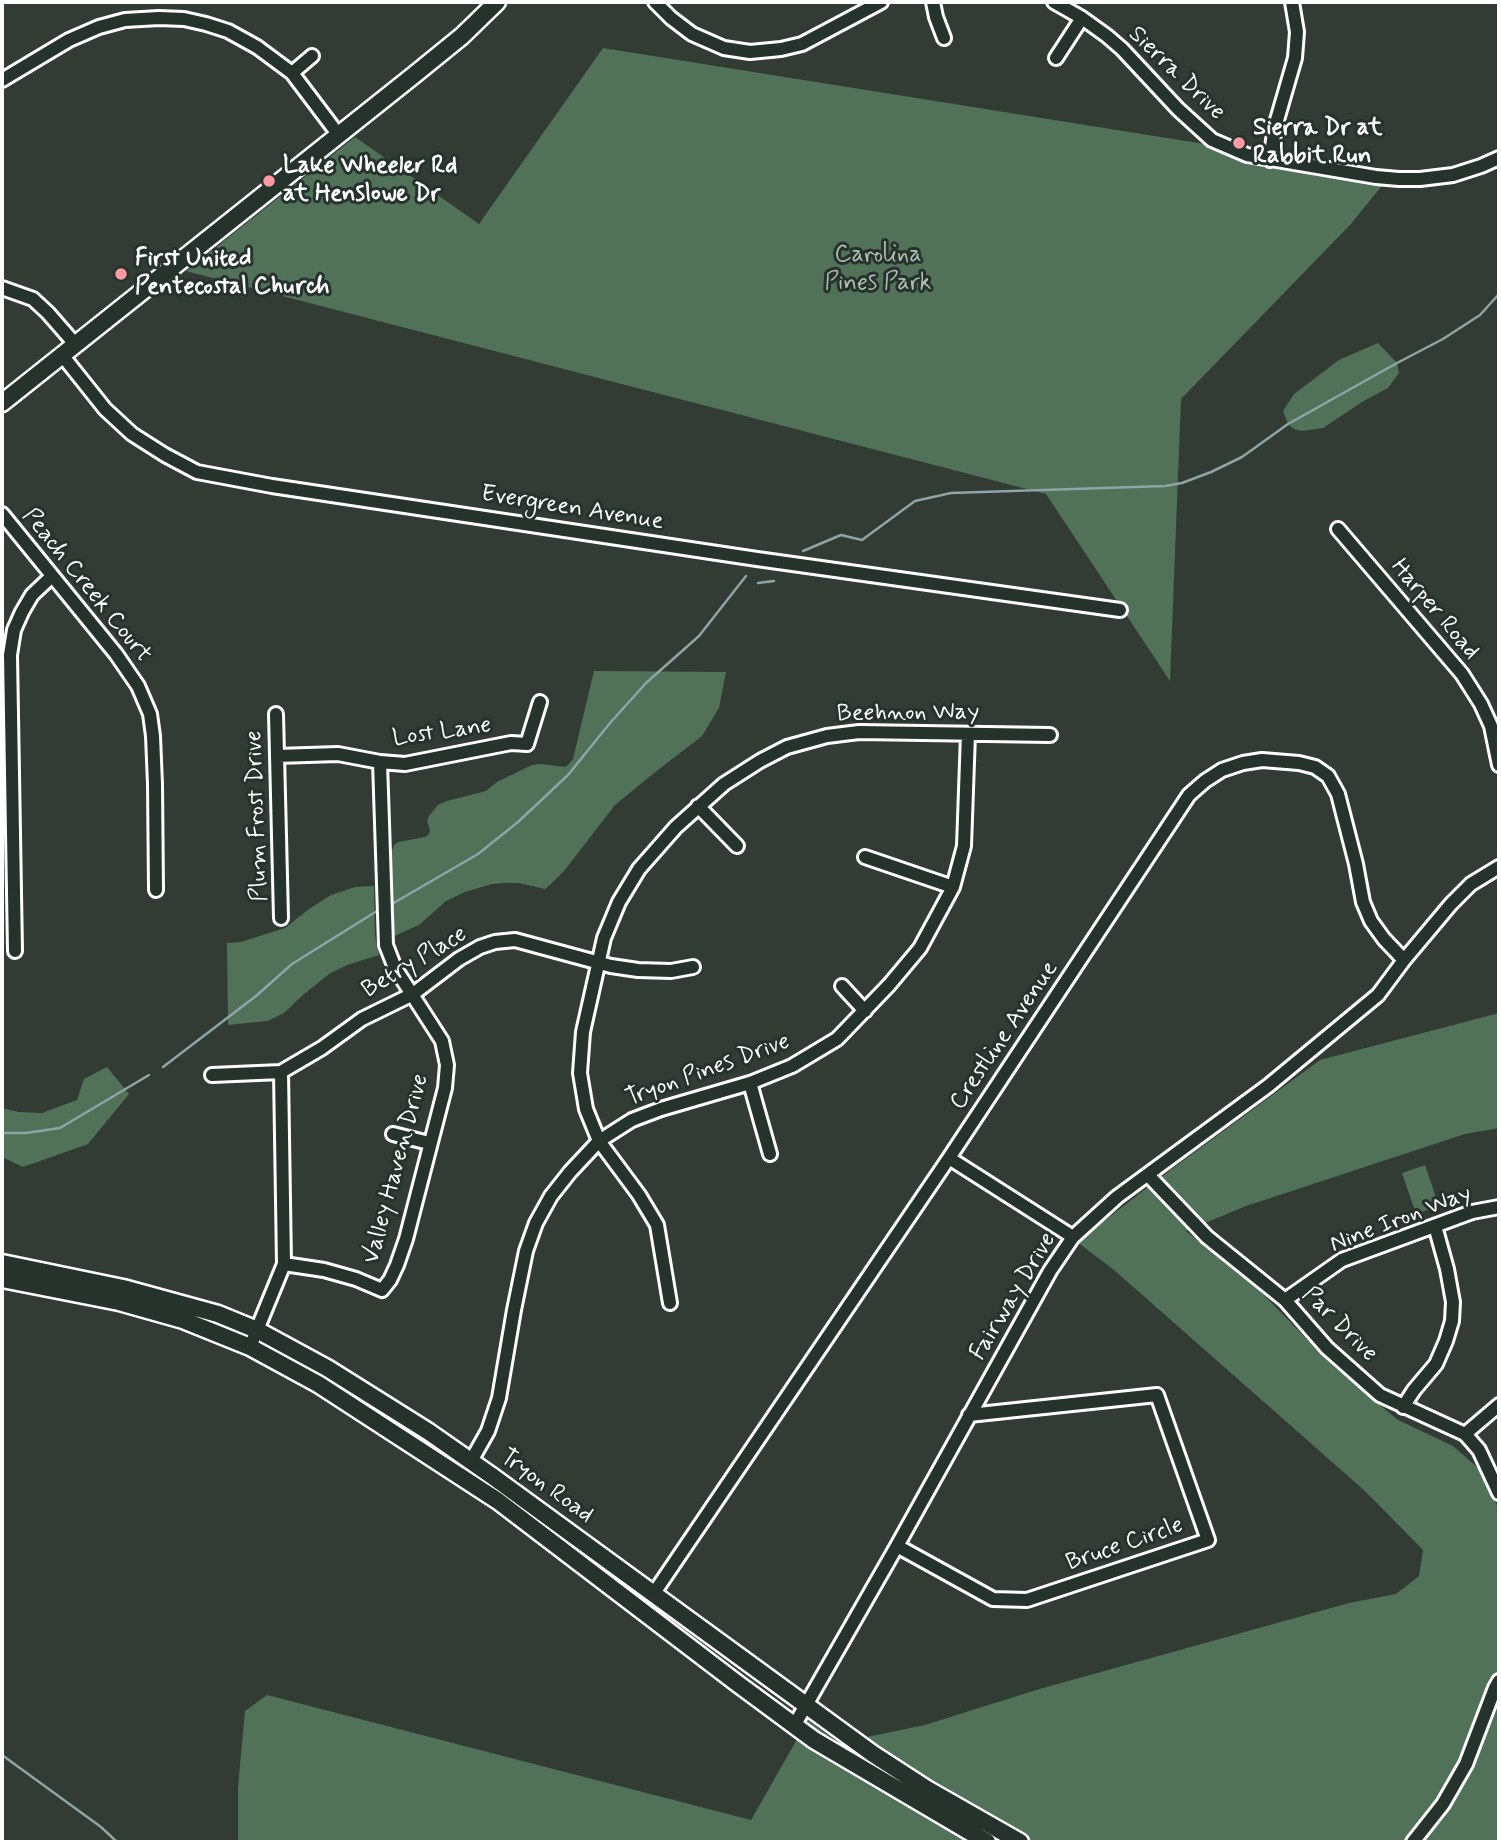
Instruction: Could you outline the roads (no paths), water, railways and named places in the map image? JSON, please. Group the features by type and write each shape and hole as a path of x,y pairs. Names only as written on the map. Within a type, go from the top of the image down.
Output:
{"main road":[{"path":"2,403 462,36 497,2"},
{"name":"Tryon Road","path":"2,1263 165,1298 218,1314 257,1330 327,1368 471,1461 889,1765 1020,1842"},
{"name":"Tryon Road","path":"2,1279 141,1307 183,1320 250,1347 318,1384 498,1501 794,1726 987,1842"}],"street":[{"path":"655,2 692,34 724,48 750,52 802,44 881,2"},
{"path":"933,2 944,38"},
{"name":"Sierra Drive","path":"1054,2 1082,18 1122,50 1178,109 1212,140 1247,155 1399,179 1453,175 1499,158"},
{"path":"1270,160 1275,127 1295,58 1297,32 1292,2"},
{"path":"1056,58 1082,18"},
{"path":"2,79 69,40 99,27 125,20 184,19 228,31 257,47 292,73 338,134"},
{"path":"292,73 312,56"},
{"name":"Evergreen Avenue","path":"2,288 33,299 48,313 105,409 132,434 197,472 272,486 757,559 1120,610"},
{"name":"Peach Creek Court","path":"2,514 116,654 138,686 150,714 155,784 156,890"},
{"name":"Harper Road","path":"1338,529 1462,674 1491,726 1499,765"},
{"path":"16,951 10,655 14,630 22,612 32,596 52,576"},
{"name":"Lost Lane","path":"277,756 338,754 405,764 511,743 527,744 540,702"},
{"name":"Plum Frost Drive","path":"276,714 281,918"},
{"name":"Beehnon Way","path":"670,1303 657,1225 639,1195 599,1141 586,1109 580,1073 583,1032 597,962 619,902 639,869 676,827 724,784 787,747 827,736 859,732 1049,735"},
{"name":"Tryon Pines Drive","path":"471,1461 488,1431 499,1398 526,1251 536,1223 551,1196 599,1141 632,1120 750,1083 792,1066 837,1039 865,1011 920,948 953,887 964,846 968,734"},
{"name":"Crestline Avenue","path":"654,1593 949,1158 1189,795 1222,769 1253,761 1298,763 1315,767 1328,776 1338,794 1363,902 1384,939 1404,960"},
{"name":"Valley Haven Drive","path":"284,1264 324,1270 382,1290 390,1280 406,1239 445,1088 447,1065 442,1041 391,962 386,945 380,762"},
{"path":"698,806 737,846"},
{"path":"864,857 953,887"},
{"name":"Fairway Drive","path":"794,1726 1050,1271 1073,1237 1117,1197 1268,1086 1378,995 1404,960 1471,884 1499,867"},
{"name":"Betry Place","path":"212,1075 281,1072 322,1048 362,1019 413,995 459,959 495,942 515,940 611,966 638,970 671,971 693,967"},
{"path":"842,986 865,1011"},
{"path":"250,1347 284,1264 281,1072"},
{"path":"750,1083 771,1154"},
{"path":"393,1134 429,1143"},
{"path":"949,1158 1073,1237"},
{"name":"Par Drive","path":"1148,1175 1207,1237 1285,1300 1327,1348 1380,1395 1465,1434"},
{"name":"Nine Iron Way","path":"1285,1300 1342,1260 1472,1212 1499,1208"},
{"path":"1403,1407 1436,1364 1452,1321 1453,1302 1435,1226"},
{"name":"Bruce Circle","path":"897,1546 993,1599 1027,1600 1208,1539 1157,1395 969,1415"},
{"path":"1499,1405 1465,1434 1479,1450 1499,1493"},
{"path":"1413,1842 1443,1804 1466,1764 1499,1681"}],"waterway":[{"path":"803,551 841,535 862,540 915,501 951,493 1165,486 1182,483 1242,457 1288,424 1443,339 1480,315 1499,294"},
{"path":"392,904 478,854 518,822 568,775 646,683 699,636 746,576"},
{"path":"758,583 774,581"},
{"path":"163,1067 256,996 292,964 377,911"},
{"path":"2,1133 60,1128 149,1075"},
{"path":"2,1755 101,1827 117,1842"}],"place":[{"name":"Sierra Dr at Rabbit Run","path":"1239,143"},
{"name":"Lake Wheeler Rd at Henslowe Dr","path":"269,181"},
{"name":"First United Pentecostal Church","path":"121,274"}],"park label":[{"name":"Carolina Pines Park","path":"878,270"}]}
